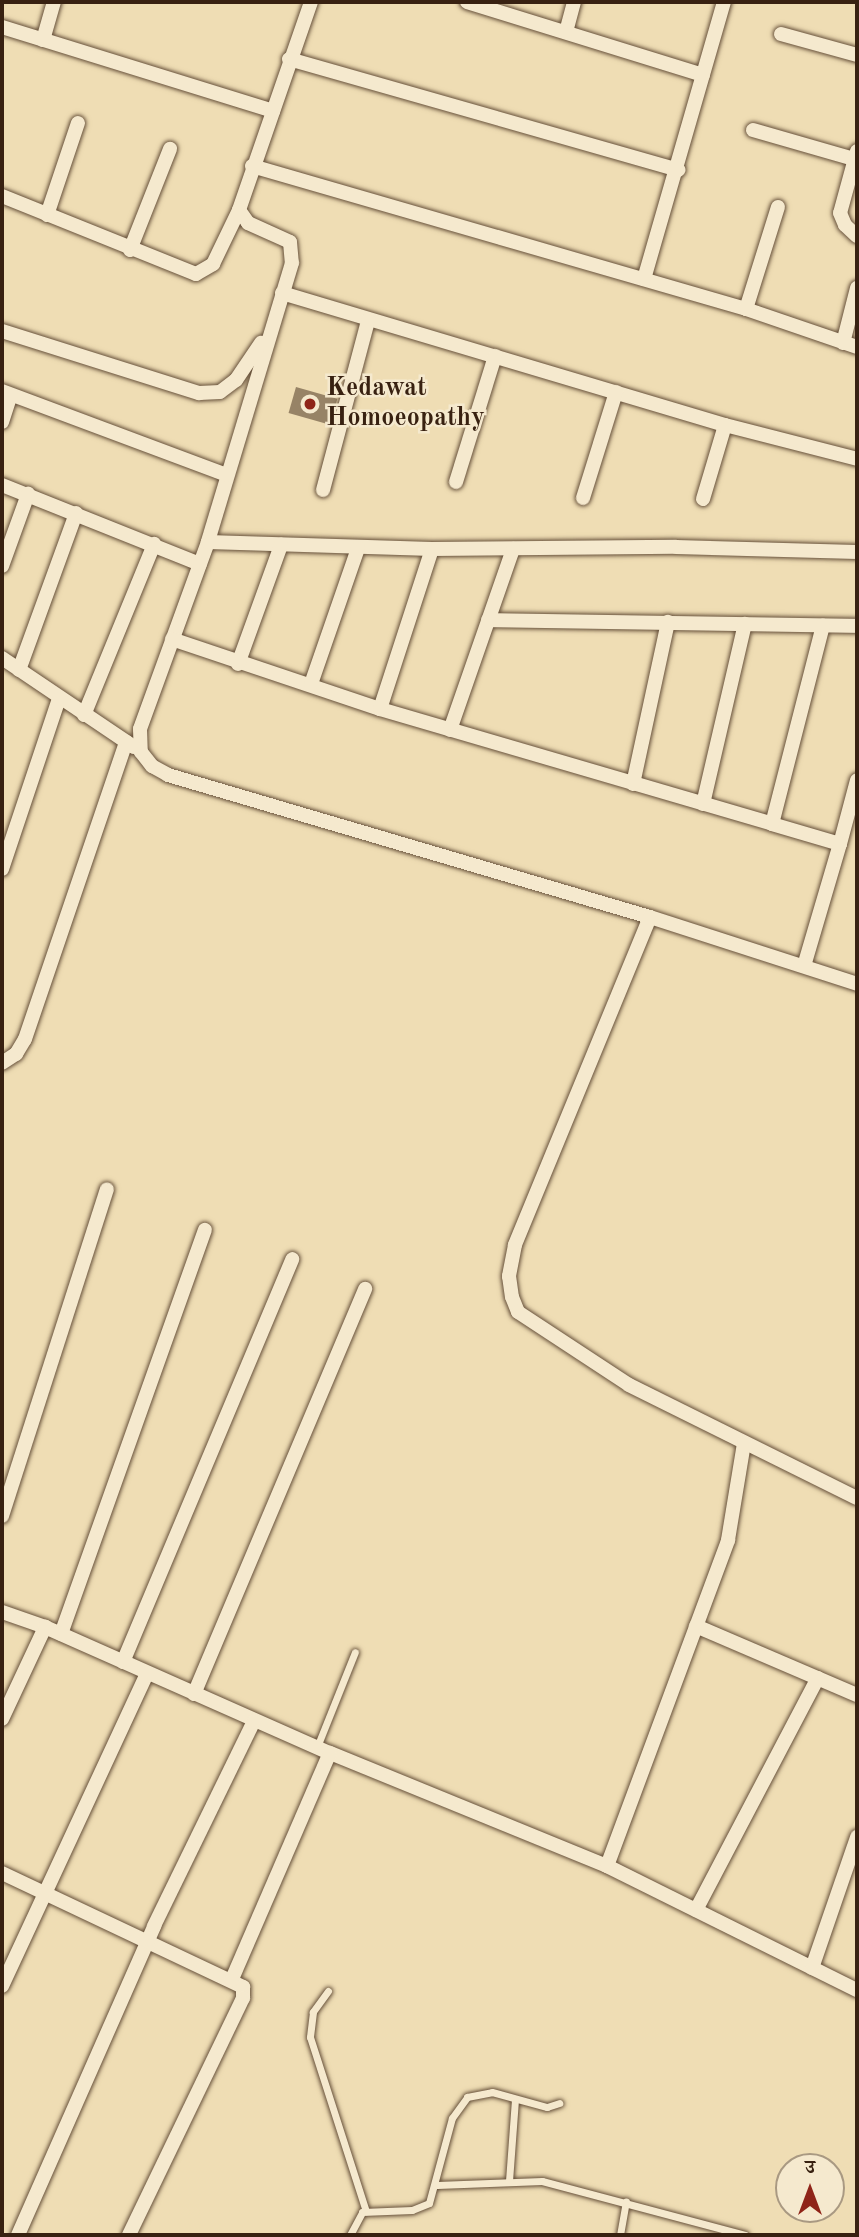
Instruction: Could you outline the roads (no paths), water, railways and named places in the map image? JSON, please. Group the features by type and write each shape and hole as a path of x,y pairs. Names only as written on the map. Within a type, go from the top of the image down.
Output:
{"street":[{"path":"43,40 54,2"},
{"path":"2,196 182,271 205,272 213,264 239,210 289,59 311,2"},
{"path":"467,2 702,75"},
{"path":"566,32 574,2"},
{"path":"644,279 678,170 724,2"},
{"path":"2,27 273,111"},
{"path":"781,34 857,55"},
{"path":"289,59 678,170"},
{"path":"47,215 78,123"},
{"path":"753,130 856,154 840,213 845,225 857,236"},
{"path":"130,250 170,149"},
{"path":"252,166 746,309 850,345 857,288"},
{"path":"746,309 778,207"},
{"path":"141,752 140,729 208,542 293,253 290,242 248,223 239,210"},
{"path":"282,293 368,321 725,425 857,459"},
{"path":"323,490 368,321"},
{"path":"2,331 199,393 220,392 236,380 267,336"},
{"path":"456,482 495,356"},
{"path":"583,498 615,392"},
{"path":"2,422 7,393 227,475"},
{"path":"702,499 725,425"},
{"path":"2,485 200,564"},
{"path":"2,566 27,494"},
{"path":"19,670 76,513"},
{"path":"208,542 358,548 857,552"},
{"path":"84,715 154,544"},
{"path":"238,664 281,545"},
{"path":"311,684 358,548"},
{"path":"380,709 432,549"},
{"path":"450,730 513,549"},
{"path":"488,620 857,626"},
{"path":"633,784 668,622"},
{"path":"702,804 745,624"},
{"path":"772,824 823,625"},
{"path":"172,639 238,664 311,684 380,709 840,844"},
{"path":"2,658 141,752 152,766 168,775 650,917 857,984"},
{"path":"2,869 60,699"},
{"path":"2,1063 16,1054 25,1039 126,742"},
{"path":"804,966 857,780"},
{"path":"650,917 515,1245 509,1276 512,1297 518,1312 629,1385 857,1498"},
{"path":"2,1517 107,1189"},
{"path":"61,1634 205,1230"},
{"path":"123,1662 292,1259"},
{"path":"194,1694 365,1289"},
{"path":"607,1866 728,1540 744,1443"},
{"path":"2,1612 45,1627 323,1750 607,1866 857,1990"},
{"path":"696,1626 857,1695"},
{"path":"2,1719 45,1627"},
{"path":"2,1986 147,1673"},
{"path":"696,1910 818,1678"},
{"path":"18,2235 146,1944 254,1721"},
{"path":"232,1979 323,1750"},
{"path":"812,1968 857,1837"},
{"path":"2,1873 146,1944 232,1979 243,1987 243,1998 129,2235"}],"lane":[{"path":"323,1750 355,1652"},
{"path":"328,1991 313,2012 310,2037 366,2211"},
{"path":"350,2235 354,2222 366,2211 425,2208 437,2185 457,2105 478,2093 547,2107 559,2103"},
{"path":"509,2181 515,2099"},
{"path":"437,2185 542,2181 745,2235"},
{"path":"620,2235 626,2202"}],"place":[{"name":"Kedawat Homoeopathy","path":"310,404"}]}
